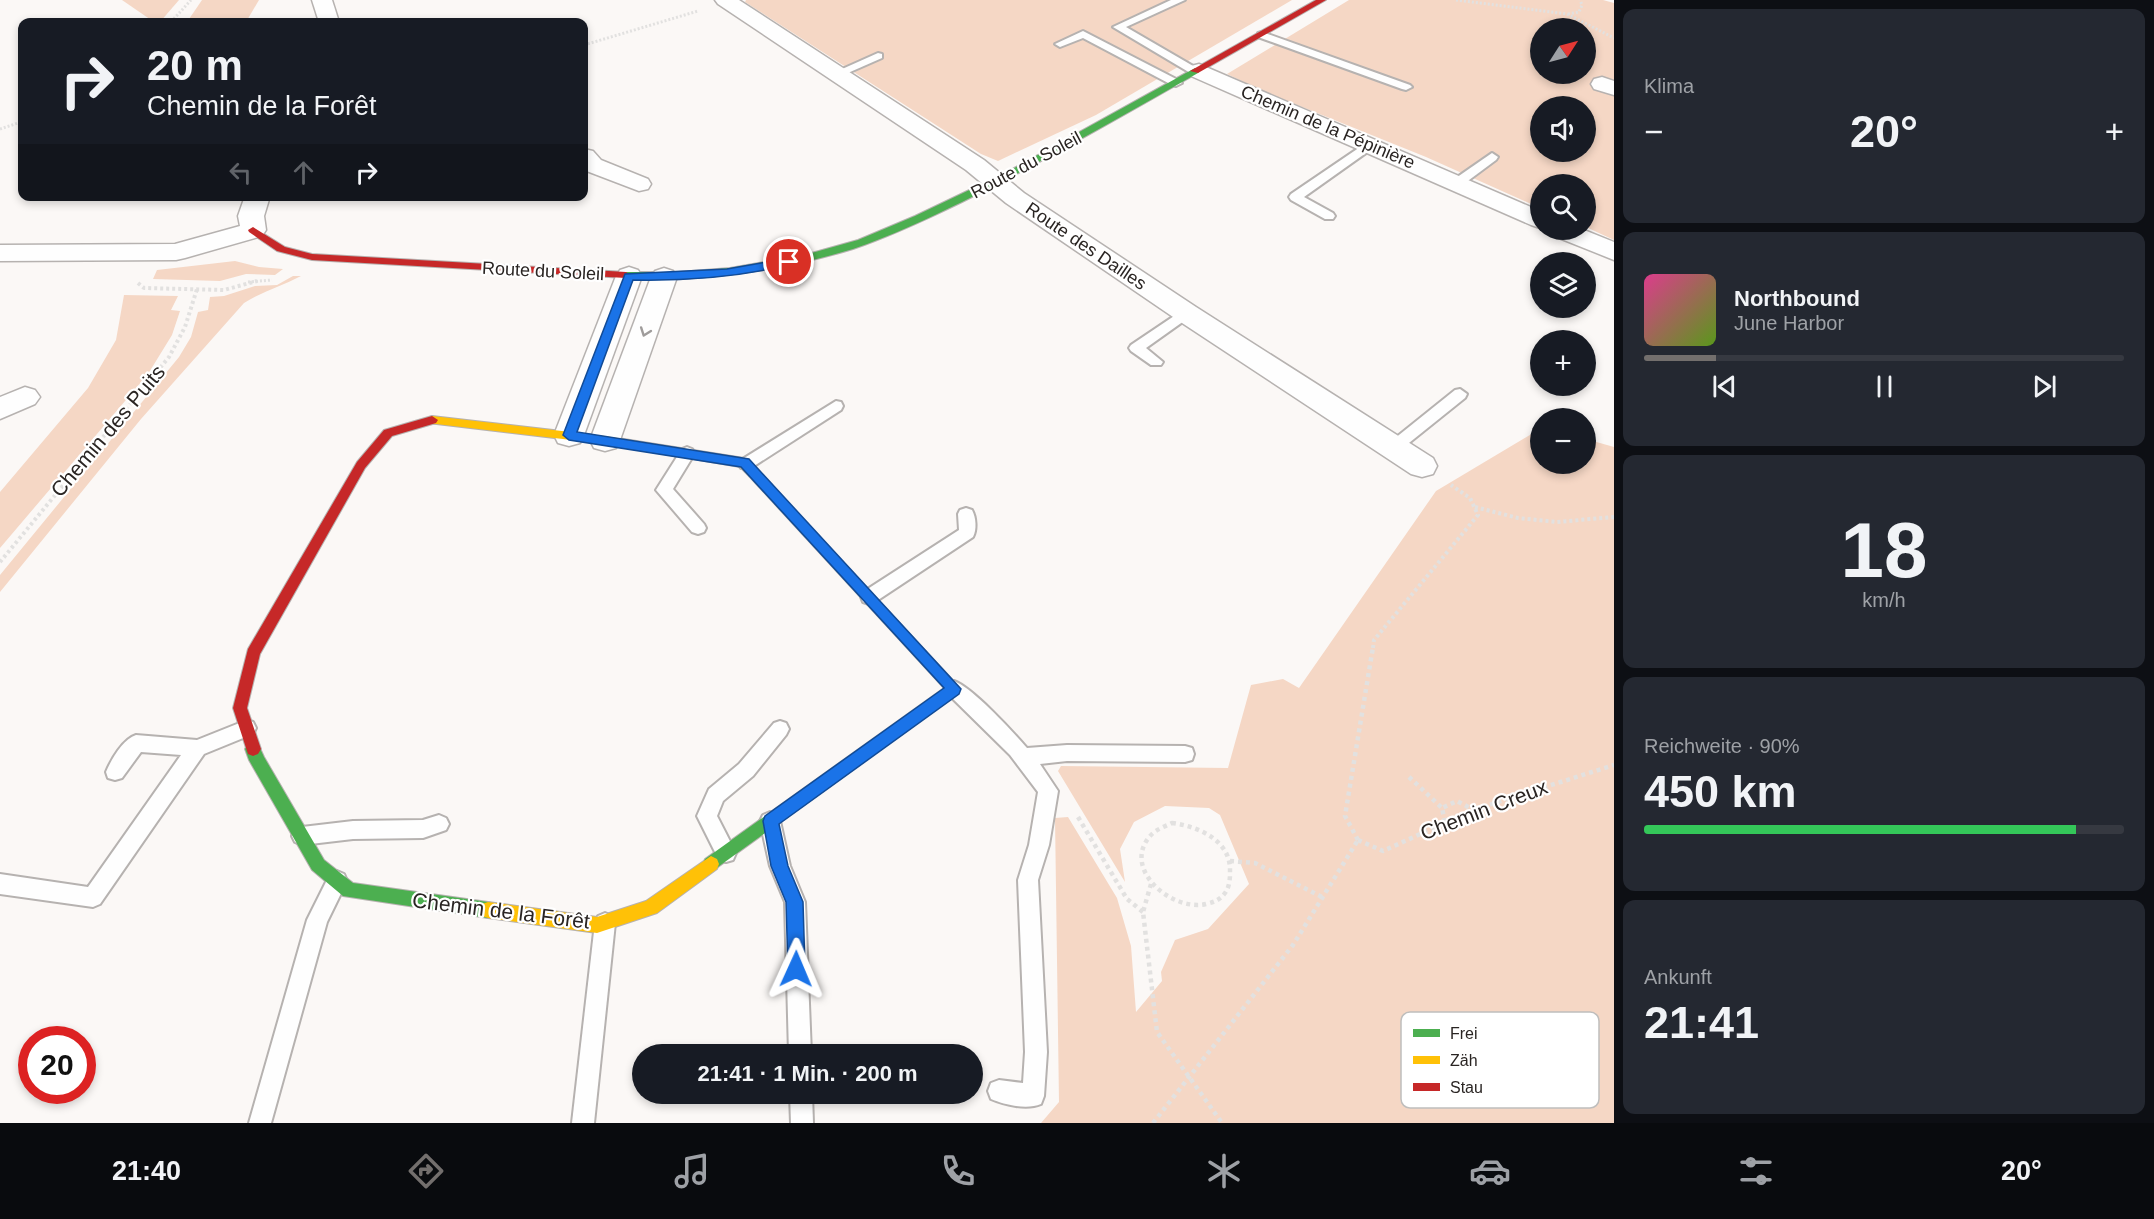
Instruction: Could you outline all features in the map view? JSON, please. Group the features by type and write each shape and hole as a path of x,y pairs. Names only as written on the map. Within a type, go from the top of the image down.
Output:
{"street":[{"path":"322,0 328,18"},
{"name":"Route du Soleil","path":"253,230 268,244 299,255 664,277 765,267 835,251 907,224 996,182 1322,0"},
{"name":"Route des Dailles","path":"726,1 975,165 1015,198 1186,313 1422,466"},
{"name":"Chemin de la Pépinière","path":"1198,71 1530,216"},
{"path":"588,160 592,165 639,184"},
{"path":"0,253 176,252 253,230 251,216 256,201"},
{"path":"1586,240 1614,252"},
{"path":"569,435 629,276"},
{"path":"605,440 664,277"},
{"name":"Chemin de la Forêt","path":"746,465 605,440 432,420 388,433 361,465 253,652 240,708 257,760 318,865 349,891 597,924 605,922 651,907 954,689"},
{"path":"746,465 954,689"}],"lane":[{"path":"1180,0 1118,27 1198,71"},
{"path":"1060,44 1083,34 1176,83"},
{"path":"1262,35 1406,87"},
{"path":"837,74 878,56"},
{"path":"1329,216 1295,197 1369,145"},
{"path":"1457,183 1492,157"},
{"path":"1156,362 1136,348 1186,313"},
{"path":"1394,447 1460,394"},
{"path":"746,465 836,406"},
{"path":"687,453 664,490 698,528"},
{"path":"869,597 967,533 966,513"},
{"path":"954,689 997,729 1036,771 1048,791 1039,845 1028,880 1036,1052 1033,1096 999,1091"},
{"path":"115,772 136,743 197,748 247,728"},
{"path":"726,853 708,816 716,795 746,770 780,729"},
{"path":"0,884 93,897 197,748"},
{"path":"1023,757 1067,753 1185,754"},
{"path":"771,821 780,866 795,902 800,1044"},
{"path":"302,836 353,830 423,829 439,824"},
{"path":"260,1123 317,920 337,880"},
{"path":"583,1123 605,922"},
{"path":"801,1104 802,1123"}],"path":[{"path":"175,18 191,0"},
{"path":"1456,0 1567,14 1579,12 1582,5 1580,0"},
{"path":"588,44 726,1"},
{"path":"1567,14 1614,38"},
{"path":"0,129 18,123"},
{"name":"Chemin des Puits","path":"0,562 169,357 185,327 197,290 224,290 252,281 280,280 299,255"},
{"path":"1153,1123 1293,945 1358,840 1345,816 1374,640 1478,515 1470,498 1422,466"},
{"path":"1474,507 1518,518 1557,522 1614,518"},
{"name":"Chemin Creux","path":"1358,840 1383,851 1473,810 1614,765"},
{"path":"1409,777 1442,808 1444,822"},
{"path":"1048,791 1063,792 1127,899 1143,912"},
{"path":"1442,808 1457,801 1473,810"},
{"path":"1172,823 1186,824 1207,832 1223,848 1230,861 1231,875 1228,888 1220,899 1208,905 1192,907 1177,903 1162,895 1151,884 1144,871 1141,857 1143,845 1150,834 1159,827 1172,823"},
{"path":"1230,861 1255,863 1322,897"},
{"path":"1151,884 1143,912 1157,1032 1222,1123"}],"shaded area":[{"path":"122,0 179,0 163,18 148,18"},
{"path":"202,0 259,0 248,18 190,18"},
{"path":"746,0 1292,0 1096,115 998,161 981,154 745,2"},
{"path":"1349,0 1603,0 1614,3 1614,240 1596,232 1596,174 1530,174 1530,204 1426,157 1265,92 1227,74"},
{"path":"235,261 259,267 283,269 275,275 246,274 220,281 153,279 157,270"},
{"path":"293,276 301,276 244,303 141,419 0,592 0,575 179,357 191,337 198,312 208,310 210,297 224,296 255,286 277,285"},
{"path":"124,295 178,296 171,310 180,311 172,335 148,374 0,548 0,492 88,388 116,340"},
{"path":"1530,435 1530,474 1596,474 1596,442 1614,447 1614,1123 1041,1123 1059,1102 1055,818 1068,817 1117,898 1131,946 1136,1012 1162,981 1161,972 1175,940 1208,929 1249,884 1220,815 1209,808 1165,806 1134,822 1120,849 1125,882 1058,771 1061,766 1228,768 1251,685 1283,679 1299,688 1436,491"}],"traffic: fast":[{"path":"626,275 704,274 756,268 833,251 862,242 979,190 1195,71"},
{"path":"711,864 954,689 753,473"},
{"path":"253,749 257,760 318,865 349,890 488,910"}],"traffic: slow":[{"path":"432,420 605,440 744,463 753,473"},
{"path":"488,910 597,925 651,907 711,864"}],"traffic: jam":[{"path":"1195,71 1322,0"},
{"path":"253,230 281,249 312,257 626,275"},
{"path":"253,749 240,708 253,653 361,465 388,433 432,420"}],"route":[{"path":"789,262 727,272 664,277 629,276 569,435 744,463 954,689 771,821 780,866 795,902 796,969"}]}
